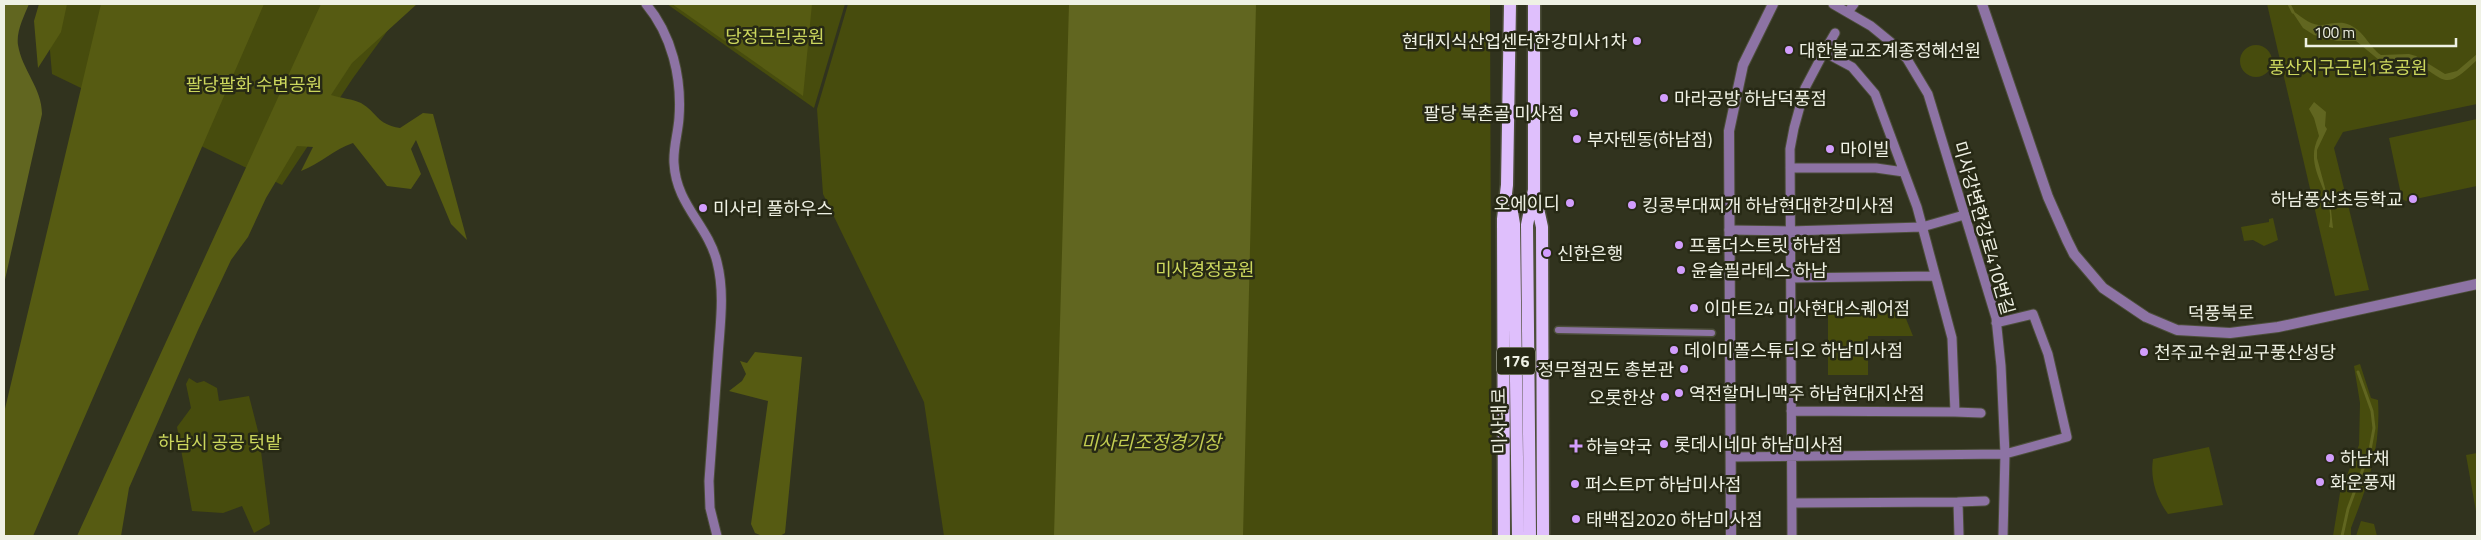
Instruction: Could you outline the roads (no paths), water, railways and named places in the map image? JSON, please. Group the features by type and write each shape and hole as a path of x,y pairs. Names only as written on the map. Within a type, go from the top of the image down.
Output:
{"main road":[{"name":"미사대로","path":"1504,536 1503,219 1507,186 1510,4"},
{"name":"미사대로","path":"1530,536 1527,225 1534,190 1534,4"},
{"name":"미사대로","path":"1507,186 1514,224 1518,536"},
{"name":"미사대로","path":"1534,190 1542,227 1543,536"}],"street":[{"path":"646,4 654,14 669,44 679,85 679,116 674,163 680,192 691,215 708,236 721,279 721,308 709,481 710,508 717,536"},
{"path":"1732,536 1729,131 1743,65 1773,4"},
{"name":"미사강변한강로410번길","path":"1833,4 1871,26 1893,44 1918,77 1928,94 1992,303 1996,322 2005,454 2003,536"},
{"path":"1848,12 1854,4"},
{"name":"덕풍북로","path":"1982,4 2048,197 2066,240 2074,254 2103,288 2146,317 2177,330 2230,333 2278,327 2477,284"},
{"path":"1792,536 1790,168 1794,128 1805,88 1835,33"},
{"path":"1824,52 1852,67 1875,94 1904,172 1922,226 1952,338 1955,412"},
{"path":"1790,168 1876,168 1904,172"},
{"path":"1729,230 1790,231 1922,226 1964,215"},
{"path":"1791,278 1935,276"},
{"path":"1731,457 2005,454 2067,437 2048,354 2033,314 1996,322"},
{"path":"1558,330 1712,333"},
{"path":"1791,411 1981,413"},
{"path":"1958,502 1959,536"},
{"path":"1792,503 1985,502"}],"water":[{"path":"4,4 29,4 19,29 18,45 23,63 39,96 42,114 4,284"},
{"name":"미사리조정경기장","path":"1069,4 1256,4 1243,536 1054,536"},
{"path":"2291,10 2315,24 2338,23 2350,25 2381,55 2409,54 2416,56 2445,74 2457,71 2477,54 2477,60 2458,76 2446,80 2414,61 2385,62 2379,60 2356,41 2337,41 2314,35 2303,28"},
{"path":"2314,102 2326,112 2325,126 2327,129 2317,150 2317,158 2331,210 2333,228 2329,227 2330,215 2328,204 2314,160 2319,136 2314,118 2309,109"}],"waterway":[{"path":"2289,4 2293,12"},
{"path":"2342,536 2348,509 2370,450 2374,428 2372,411 2358,372"}],"place":[{"name":"현대지식산업센터한강미사1차","path":"1637,41"},
{"name":"대한불교조계종정혜선원","path":"1789,50"},
{"name":"마라공방 하남덕풍점","path":"1664,98"},
{"name":"팔당 북촌골 미사점","path":"1574,113"},
{"name":"부자텐동(하남점)","path":"1577,139"},
{"name":"마이빌","path":"1830,149"},
{"name":"하남풍산초등학교","path":"2413,199"},
{"name":"오에이디","path":"1570,203"},
{"name":"킹콩부대찌개 하남현대한강미사점","path":"1632,205"},
{"name":"미사리 풀하우스","path":"703,208"},
{"name":"프롬더스트릿 하남점","path":"1679,245"},
{"name":"신한은행","path":"1547,253"},
{"name":"윤슬필라테스 하남","path":"1681,270"},
{"name":"이마트24 미사현대스퀘어점","path":"1694,308"},
{"name":"데이미폴스튜디오 하남미사점","path":"1674,350"},
{"name":"천주교수원교구풍산성당","path":"2144,352"},
{"name":"정무절권도 총본관","path":"1684,369"},
{"name":"역전할머니맥주 하남현대지산점","path":"1679,393"},
{"name":"오롯한상","path":"1665,397"},
{"name":"롯데시네마 하남미사점","path":"1664,444"},
{"name":"하늘약국","path":"1576,446"},
{"name":"하남채","path":"2330,458"},
{"name":"화운풍재","path":"2320,482"},
{"name":"퍼스트PT 하남미사점","path":"1575,484"},
{"name":"태백집2020 하남미사점","path":"1576,519"}],"park label":[{"name":"당정근린공원","path":"775,36"},
{"name":"풍산지구근린1호공원","path":"2348,67"},
{"name":"팔당팔화 수변공원","path":"254,84"},
{"name":"미사경정공원","path":"1205,269"},
{"name":"하남시 공공 텃밭","path":"220,442"}]}
